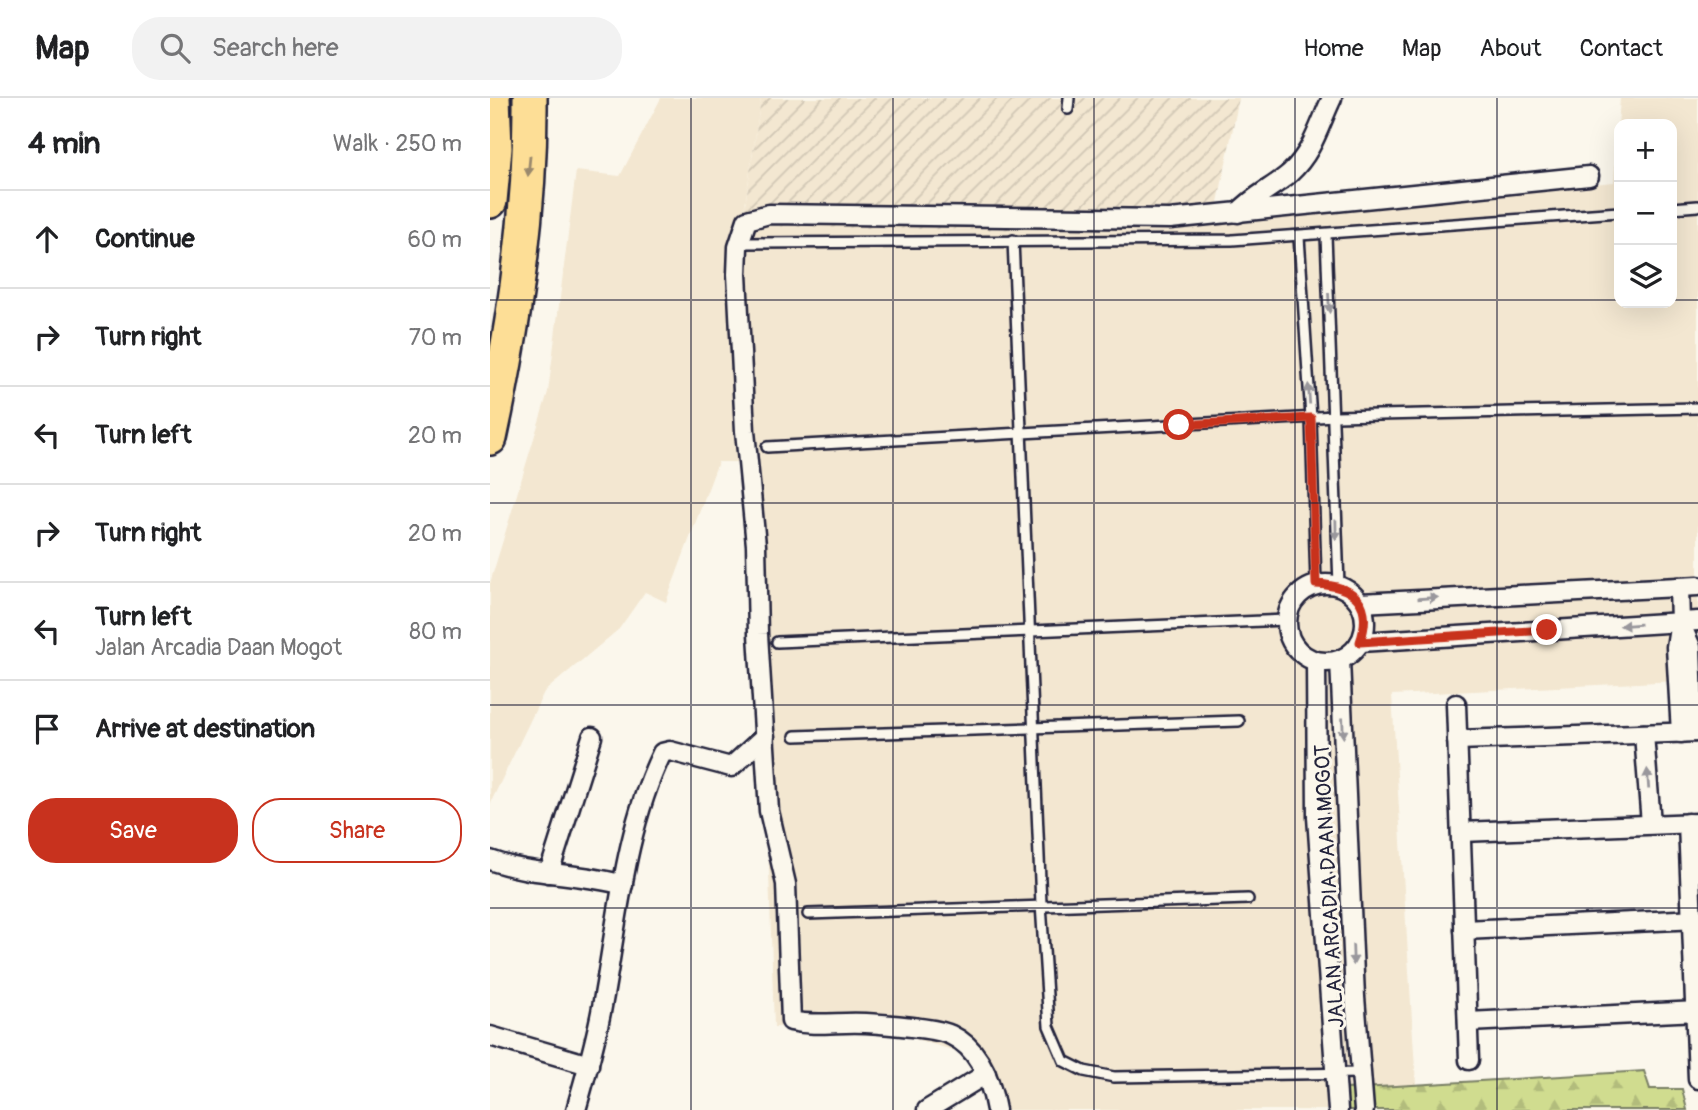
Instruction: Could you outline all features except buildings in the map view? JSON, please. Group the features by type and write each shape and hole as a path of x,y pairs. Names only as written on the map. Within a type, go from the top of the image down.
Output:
{"highway":[{"path":"490,201 495,148 493,98"},
{"path":"490,438 511,340 530,152 530,98"}],"street":[{"path":"1238,212 1289,173 1308,152 1332,98"},
{"path":"996,1110 986,1074 974,1053 950,1034 865,1023 809,1025 791,1021 786,884 769,811 758,635 756,545 745,431 737,274 738,247 747,220 769,214 1170,219 1589,176"},
{"path":"1316,584 1339,585 1351,592 1360,603 1365,616 1360,642 1340,660 1316,661 1300,653 1289,638 1286,621 1290,604 1301,592 1316,584"},
{"path":"1360,603 1698,586"},
{"path":"1457,740 1691,732 1684,676 1684,647 1689,621 1679,587"},
{"path":"1360,642 1689,621"},
{"name":"JALAN ARCADIA DAAN MOGOT","path":"1340,660 1355,997 1364,1110"},
{"name":"JALAN ARCADIA DAAN MOGOT","path":"1316,661 1317,817 1338,1110"},
{"path":"1456,704 1469,1060"},
{"path":"1644,734 1651,824"},
{"path":"576,1110 589,1065 623,885 652,775 662,753 670,751 731,767 765,736"},
{"path":"549,873 593,737"},
{"path":"1461,832 1693,823 1698,1079"},
{"path":"490,860 515,869 594,876 623,885"},
{"path":"1464,930 1696,919"},
{"path":"1468,1022 1697,1011"},
{"path":"490,1036 589,1065"},
{"path":"927,1110 986,1074"}],"lane":[{"path":"1068,108 1069,98"},
{"path":"1677,208 1698,206"},
{"path":"747,243 1232,240 1614,212"},
{"path":"1326,235 1335,416 1339,585"},
{"path":"1299,237 1311,418 1316,584"},
{"path":"1013,240 1032,728 1038,780 1041,904 1049,1026 1064,1061 1084,1072 1114,1077 1363,1073"},
{"path":"767,447 1335,416 1698,408"},
{"path":"777,642 1286,621"},
{"path":"795,736 1239,721"},
{"path":"808,915 1041,904 1248,899"}],"shaded area":[{"path":"661,98 761,98 742,225 1214,222 1614,182 1614,308 1677,308 1677,119 1618,119 1620,98 1698,98 1698,680 1392,695 1416,1085 1329,1090 1330,1110 1003,1110 972,1056 872,1026 774,1027 763,683 748,462 718,462 666,602 645,592 619,629 544,692 490,804 490,583 548,392 576,171 620,176"},
{"path":"761,98 1239,98 1214,222 990,230 742,226"}],"green space":[{"path":"1644,1071 1650,1089 1682,1089 1687,1110 1330,1110 1329,1090"}],"route":[{"path":"1179,425 1311,418 1316,584 1339,585 1351,592 1360,603 1365,616 1365,629 1360,642 1547,630"}]}
